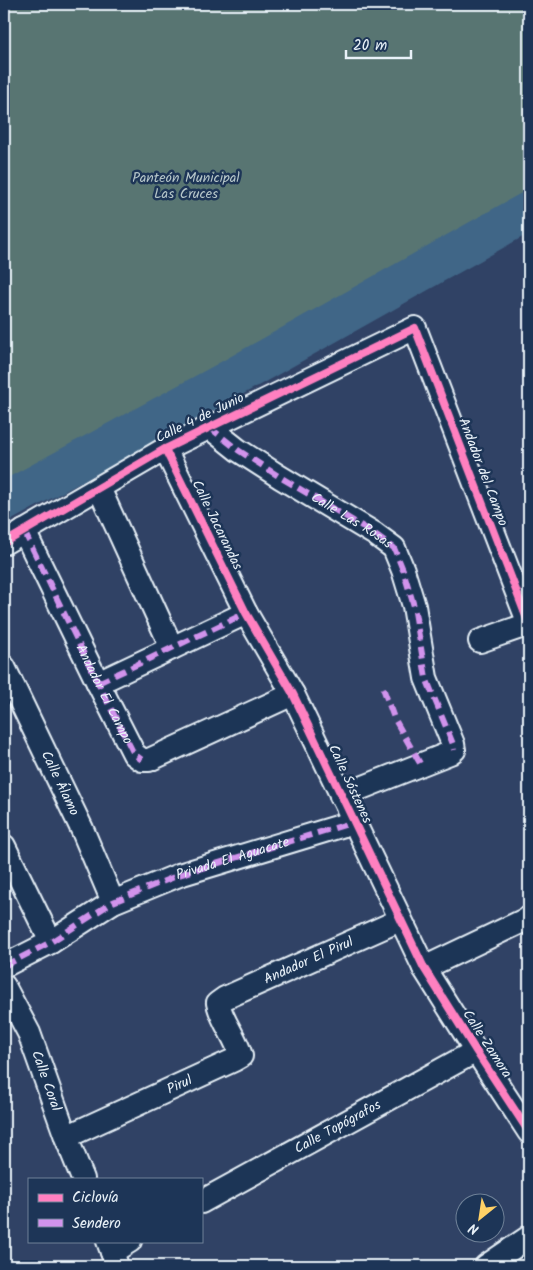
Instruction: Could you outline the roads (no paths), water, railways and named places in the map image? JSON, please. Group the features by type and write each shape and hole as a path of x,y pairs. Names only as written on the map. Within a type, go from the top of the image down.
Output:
{"street":[{"name":"Calle 4 de Junio","path":"4,543 165,449 414,328"},
{"name":"Andador del Campo","path":"414,328 529,624"},
{"name":"Calle Las Rosas","path":"209,427 238,450 375,534 394,548 403,570 414,606 426,678 454,750 342,796"},
{"name":"Calle Jacarandas","path":"165,449 246,613"},
{"path":"98,488 172,648"},
{"name":"Andador El Campo","path":"24,531 134,754 142,760 148,760 293,694"},
{"path":"98,683 246,613"},
{"name":"Calle Sóstenes","path":"246,613 293,694 424,968"},
{"path":"480,641 529,624"},
{"name":"Calle Álamo","path":"4,667 82,829 113,902"},
{"name":"Privada El Aguacate","path":"4,966 51,942 113,902 180,875 354,822"},
{"path":"4,846 51,942"},
{"path":"424,968 529,918"},
{"name":"Andador El Pirul","path":"218,1003 225,998 400,920"},
{"name":"Calle Zamora","path":"424,968 529,1132"},
{"name":"Calle Coral","path":"4,986 29,1033 83,1178"},
{"name":"Pirul","path":"66,1137 241,1056 218,1003"},
{"name":"Calle Topógrafos","path":"202,1201 476,1051"},
{"path":"486,1266 529,1237"}],"waterway":[{"path":"4,502 225,382 529,211"}],"park label":[{"name":"Panteón Municipal Las Cruces","path":"186,186"}]}
